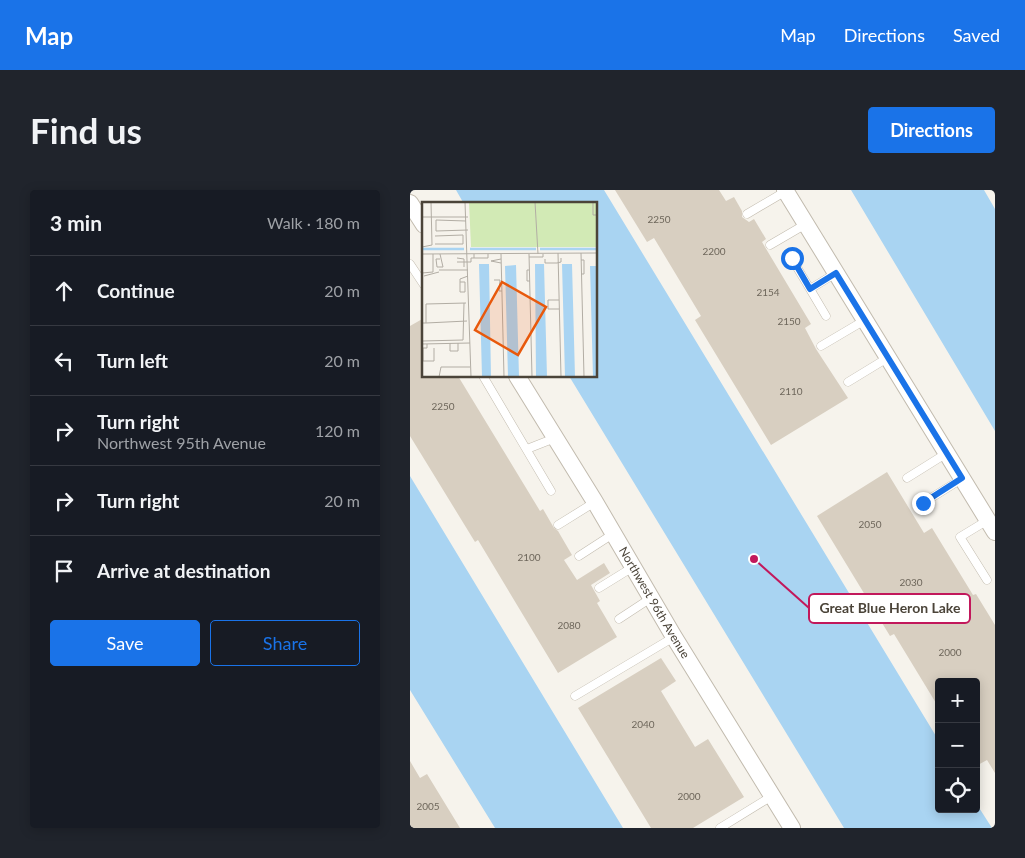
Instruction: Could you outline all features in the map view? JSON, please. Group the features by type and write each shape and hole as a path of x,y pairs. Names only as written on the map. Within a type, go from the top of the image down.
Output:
{"street":[{"path":"785,190 991,526"},
{"path":"410,203 422,222"},
{"name":"Northwest 96th Avenue","path":"518,378 790,827"}],"lane":[{"path":"748,214 785,190"},
{"path":"770,245 806,224"},
{"path":"792,258 826,316"},
{"path":"410,264 422,282"},
{"path":"810,289 836,273"},
{"path":"821,346 865,320"},
{"path":"848,382 888,357"},
{"path":"484,378 551,491"},
{"path":"527,449 555,438"},
{"path":"908,478 947,454"},
{"path":"923,503 962,478"},
{"path":"558,525 595,502"},
{"path":"987,580 960,537 991,526"},
{"path":"579,556 614,534"},
{"path":"599,588 633,568"},
{"path":"619,619 651,598"},
{"path":"575,696 674,638"},
{"path":"720,828 772,796"}],"water":[{"path":"456,190 604,190 935,734 935,813 980,813 980,809 992,828 844,828 570,378 598,378 598,202 463,202"},
{"path":"851,190 984,190 995,209 995,431"},
{"path":"410,476 623,828 495,828 410,690"}],"building":[{"path":"615,190 719,190 726,201 734,197 742,211 742,217 749,222 754,219 766,239 762,242 811,324 805,328 816,349 848,398 771,445 695,320 701,316 654,238 647,242"},
{"path":"422,319 422,378 459,378 540,511 543,509 572,555 564,560 577,580 604,563 610,573 591,585 600,601 597,603 617,637 558,673 478,540 475,542 410,436 410,326"},
{"path":"887,472 924,533 932,528 973,595 976,594 995,625 995,773 987,760 980,764 980,678 935,678 935,701 894,634 890,636 817,516"},
{"path":"661,658 676,681 661,691 695,747 708,739 744,797 693,828 651,828 578,708"},
{"path":"410,761 420,778 427,774 460,828 410,828"}],"place":[{"name":"Great Blue Heron Lake","path":"754,559"}],"route":[{"path":"792,258 810,289 836,273 962,478 923,503"}]}
